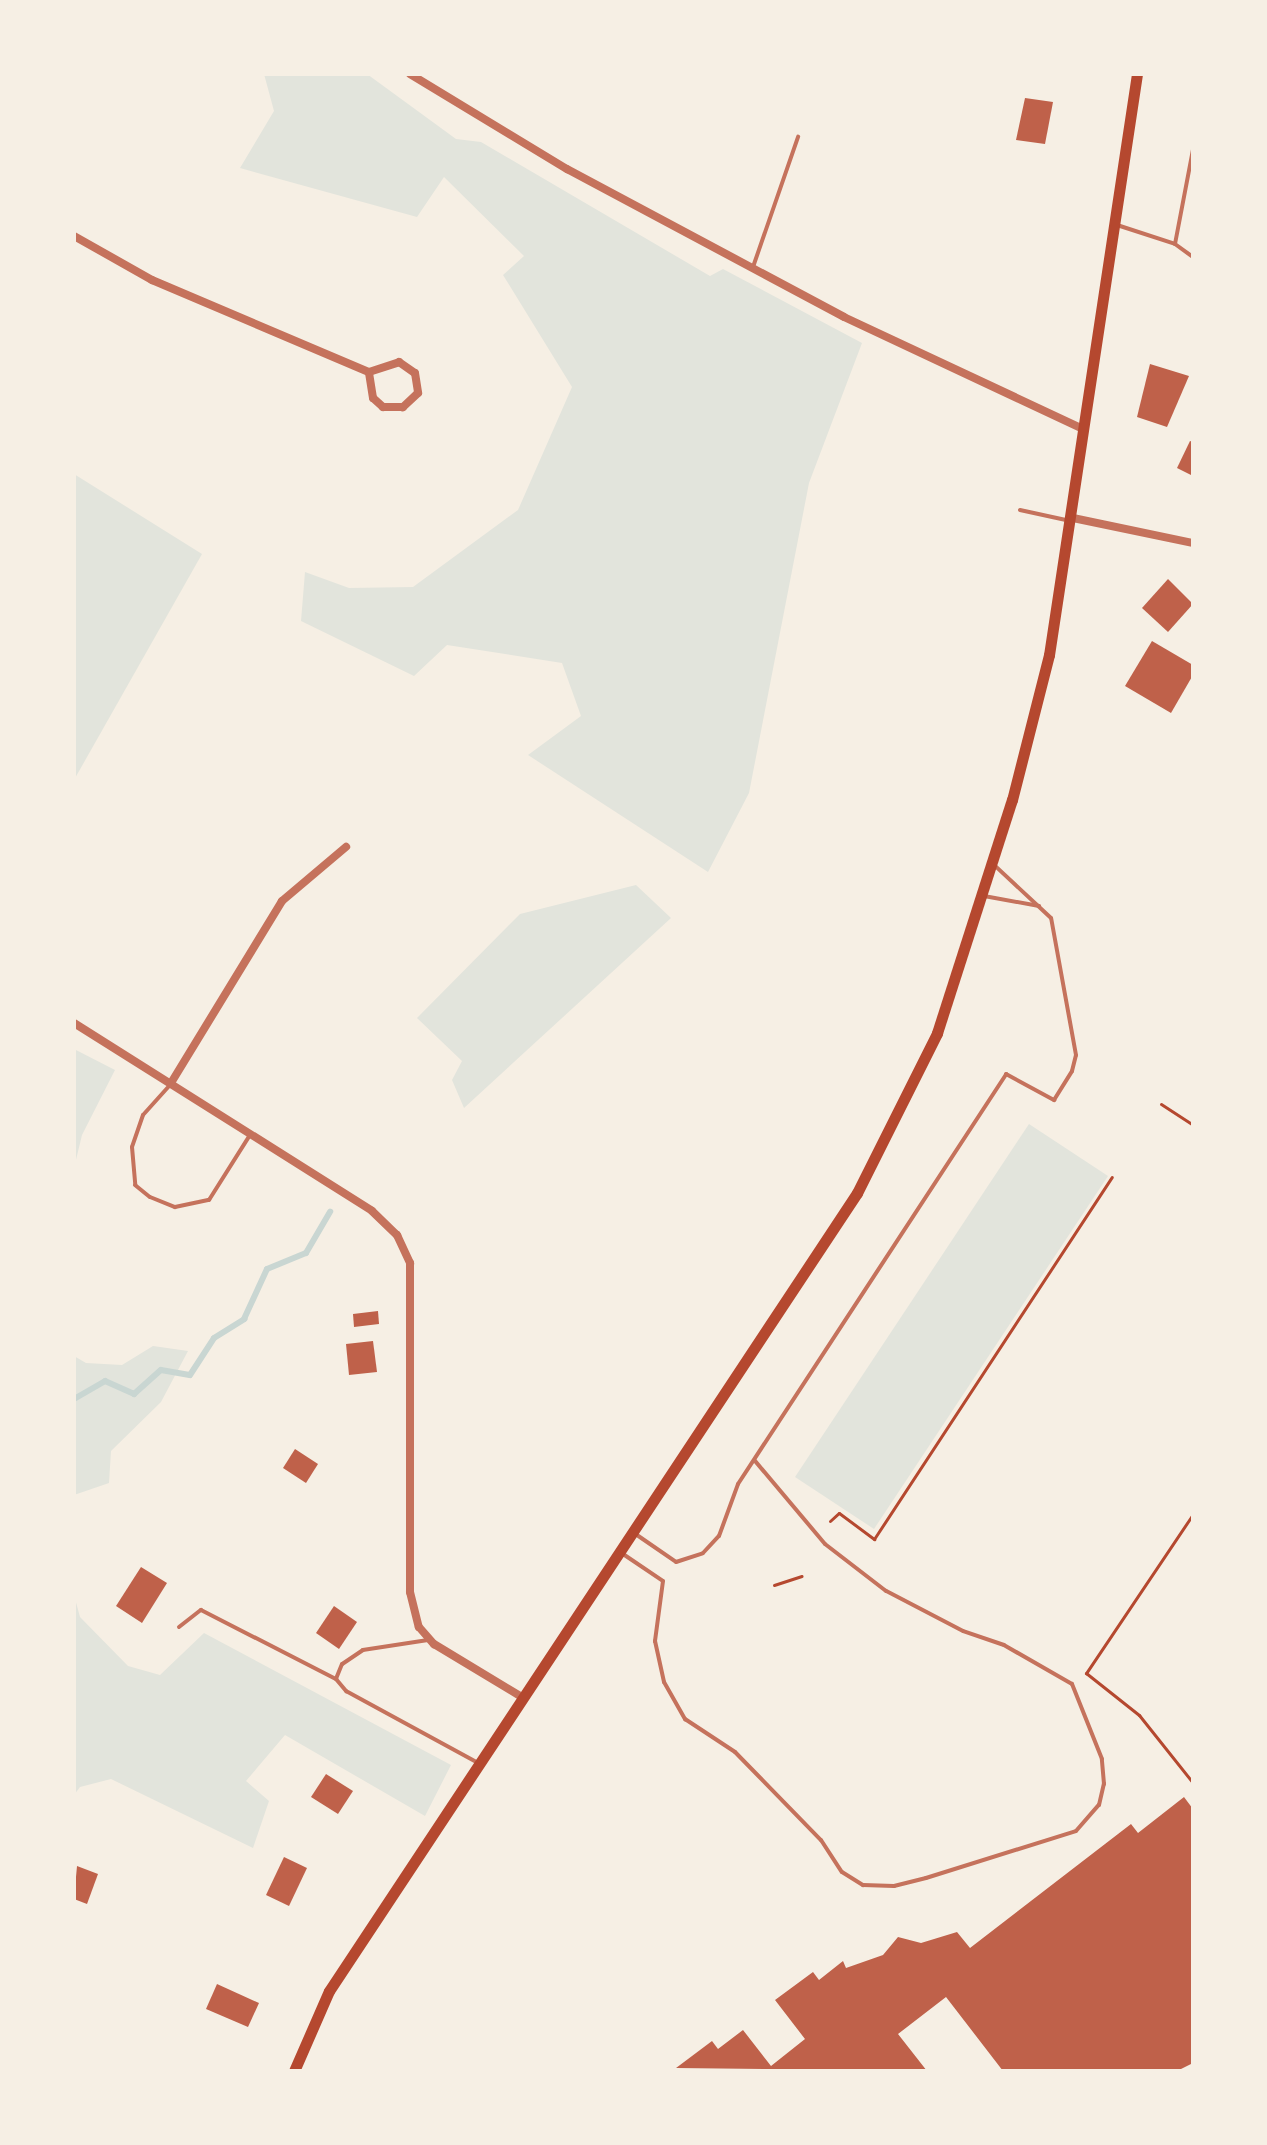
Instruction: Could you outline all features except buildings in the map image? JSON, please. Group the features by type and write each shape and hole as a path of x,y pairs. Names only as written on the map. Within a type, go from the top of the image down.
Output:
{"main road":[{"path":"294,2071 329,1991 522,1697 622,1553 857,1193 937,1033 984,896 1049,655 1073,520 1137,74"}],"street":[{"path":"410,74 567,169 753,268 1086,431"},
{"path":"74,236 152,280 369,372 399,362 415,373 418,393 403,407 383,407 373,398 369,372"},
{"path":"1073,520 1193,543"},
{"path":"171,1083 282,901 346,847"},
{"path":"74,1023 338,1189 397,1235 410,1263 406,1540 410,1592 419,1627 430,1639 522,1697"}],"lane":[{"path":"753,268 798,137"},
{"path":"1175,244 1193,150"},
{"path":"1116,225 1175,244 1193,257"},
{"path":"1020,510 1073,520"},
{"path":"634,1533 676,1562 703,1553 719,1536 738,1484 1006,1074 1054,1100 1072,1071 1076,1055 1051,918 1042,906 993,864"},
{"path":"984,896 1042,906"},
{"path":"171,1083 143,1115 132,1147 135,1185 150,1197 175,1207 209,1200 250,1134"},
{"path":"622,1553 663,1581 655,1641 664,1682 685,1719 735,1752 821,1840 842,1872 863,1885 894,1886 926,1878 1076,1831 1099,1805 1104,1784 1102,1759 1072,1684 1004,1645 963,1631 886,1591 825,1544 755,1461"},
{"path":"179,1627 201,1610 336,1679 346,1691 479,1764"},
{"path":"336,1679 342,1664 363,1650 430,1639"}],"path":[{"path":"1161,1104 1193,1125"},
{"path":"830,1521 839,1513 874,1539 1112,1177"},
{"path":"1193,1514 1086,1673 1139,1715 1193,1783"},
{"path":"774,1585 802,1576"}],"shaded area":[{"path":"264,74 367,74 456,139 481,142 710,276 723,269 862,343 809,483 749,793 708,872 528,755 581,716 562,663 447,645 414,676 301,621 305,572 349,588 413,587 518,510 572,387 503,275 524,256 444,177 417,217 240,168 274,111"},
{"path":"74,474 202,554 74,780"},
{"path":"636,885 671,918 464,1108 452,1080 462,1061 417,1018 520,914"},
{"path":"74,1049 115,1070 82,1135 74,1168"},
{"path":"1029,1124 1108,1176 874,1529 795,1477"},
{"path":"153,1346 188,1351 161,1402 111,1451 109,1483 74,1495 74,1356 86,1363 122,1365"},
{"path":"74,1595 80,1617 128,1666 160,1675 204,1633 451,1765 425,1816 285,1735 246,1781 269,1801 253,1848 111,1779 80,1787 74,1795"}],"waterway":[{"path":"74,1399 105,1381 134,1394 161,1370 190,1375 214,1338 244,1319 267,1269 306,1253 330,1212"}]}
